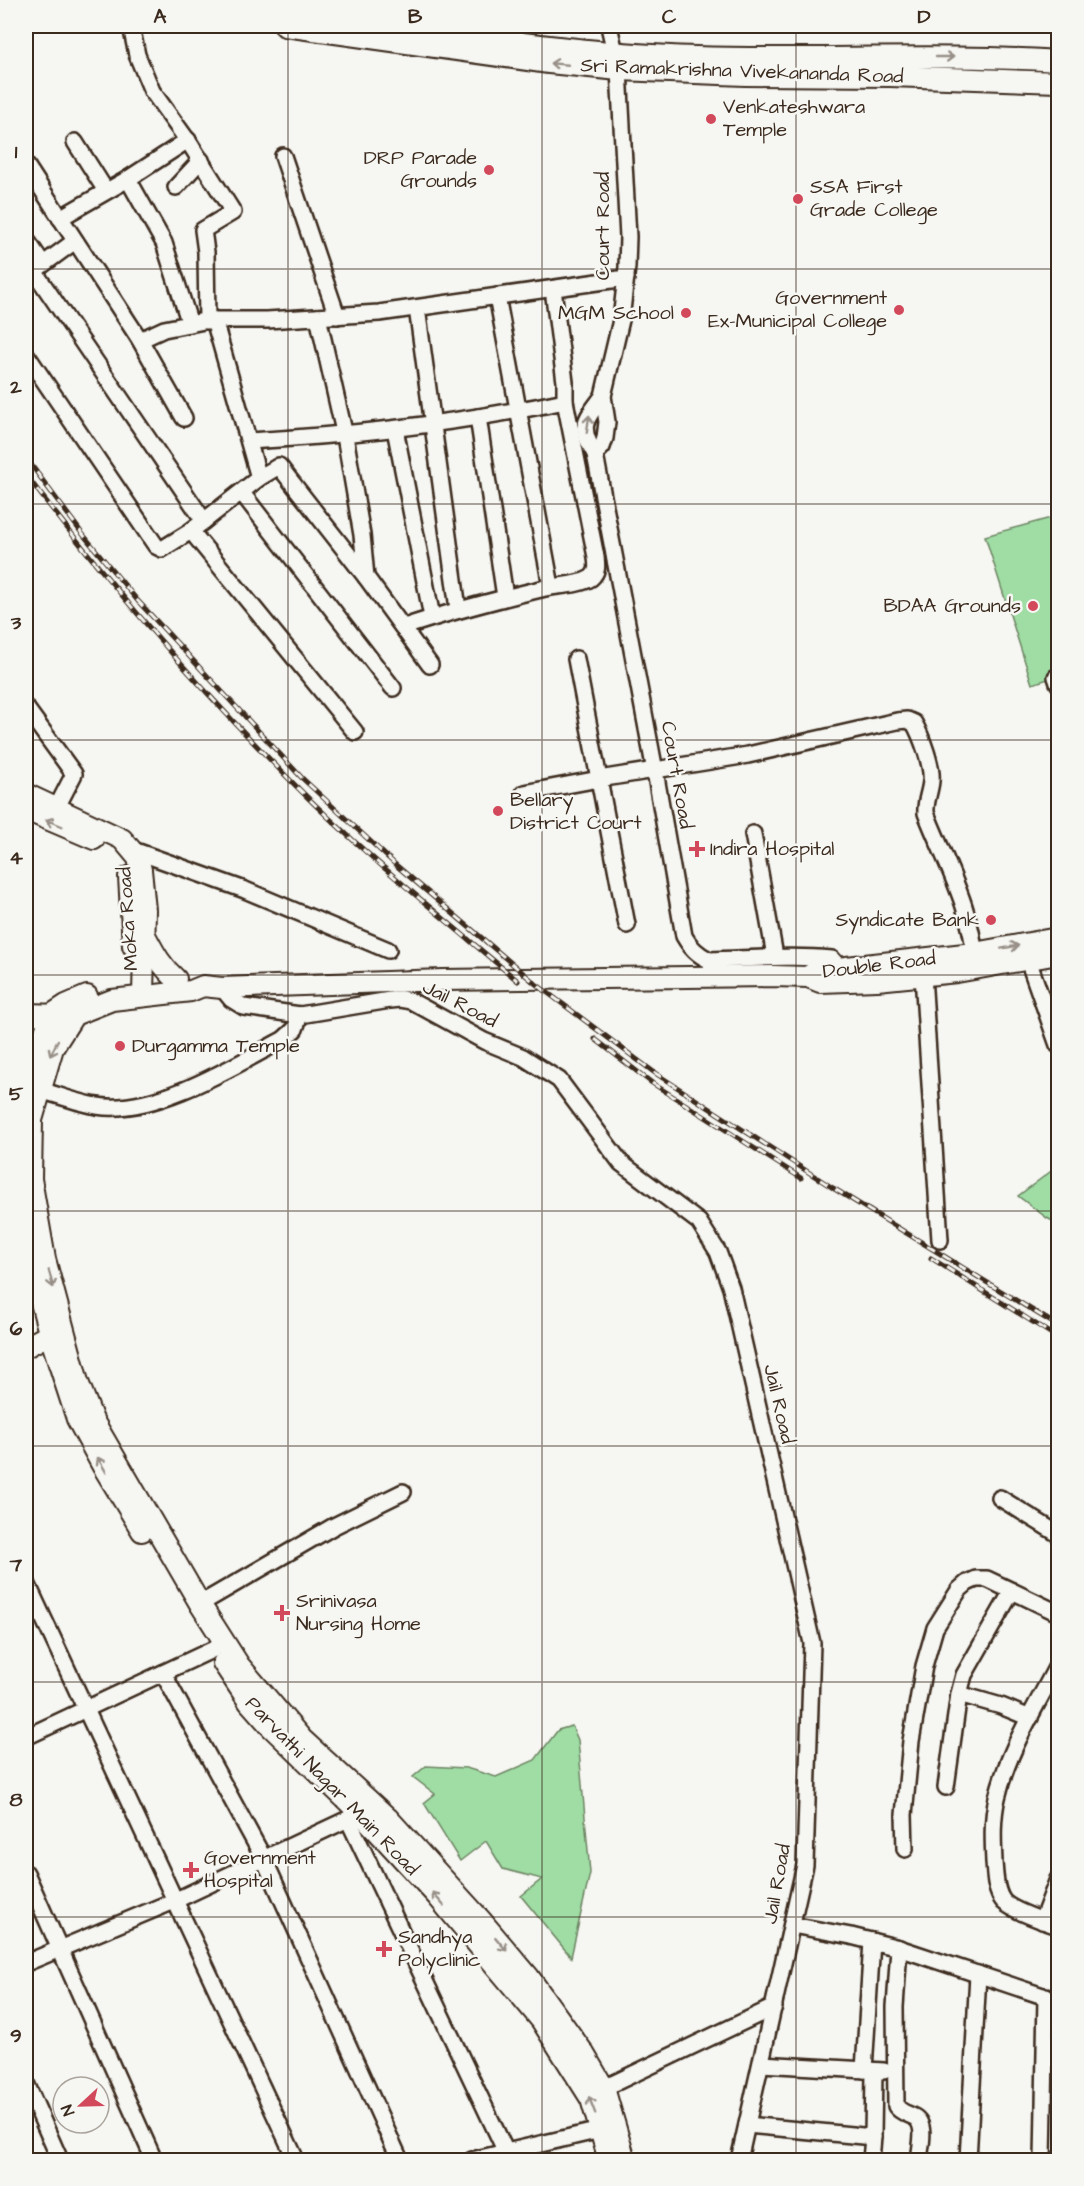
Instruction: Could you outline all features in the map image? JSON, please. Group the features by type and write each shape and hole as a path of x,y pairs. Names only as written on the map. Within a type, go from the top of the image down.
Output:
{"main road":[{"name":"Sri Ramakrishna Vivekananda Road","path":"285,26 549,63 963,57 1059,61"},
{"name":"Sri Ramakrishna Vivekananda Road","path":"399,26 484,32 618,61 745,75 890,76 1059,82"},
{"name":"Moka Road","path":"26,794 116,836 133,850 138,858 146,938 138,989"},
{"name":"Moka Road","path":"26,810 113,847 125,858 138,989"},
{"path":"146,938 158,961 176,980"},
{"name":"Double Road","path":"808,977 820,982 841,982 923,975 1059,938"},
{"name":"Double Road","path":"808,977 819,970 840,968 1028,960 1059,954"},
{"path":"26,1014 74,1015 138,989 191,991 213,987 443,980 808,977"},
{"path":"26,1347 56,1330 31,1179 33,1088 51,1015 83,997 138,989 176,980 190,979 213,987"},
{"path":"33,1088 53,1048 74,1015"},
{"name":"Parvathi Nagar Main Road","path":"26,1224 28,1260 93,1420 200,1604 239,1665 360,1812 388,1818 480,1919 529,1977 583,2052 604,2088 609,2160"},
{"name":"Parvathi Nagar Main Road","path":"56,1330 66,1390 82,1429 214,1649 249,1702 272,1728 360,1812 437,1896 541,2020 591,2099 625,2160"}],"street":[{"path":"131,26 136,55 152,91 188,140 233,212 203,230 211,320 260,478"},
{"name":"Court Road","path":"595,454 602,447 605,438 607,422 603,396 621,320 628,237 618,61 609,26"},
{"path":"60,218 128,179 188,140"},
{"path":"75,142 106,191"},
{"path":"283,156 337,316"},
{"path":"176,187 201,160"},
{"path":"26,165 140,340 184,418"},
{"path":"128,179 164,243 190,324"},
{"path":"26,239 34,271 204,521"},
{"path":"34,271 75,241"},
{"path":"140,340 164,329 211,320 337,316 417,308 626,279"},
{"path":"404,627 458,609 551,586 584,581 597,571 566,401 553,289"},
{"path":"497,296 551,586"},
{"path":"417,308 458,609"},
{"path":"318,317 345,436 362,535 366,577"},
{"path":"26,354 156,546 162,549 191,531 279,466 404,627 430,665"},
{"name":"Court Road","path":"603,396 587,416 588,441 595,454 684,936 699,955 709,960 775,956 832,959 840,968"},
{"path":"249,441 345,436 518,411 566,401"},
{"path":"478,417 505,597"},
{"path":"395,429 432,618"},
{"path":"242,493 393,687"},
{"path":"191,531 355,732"},
{"path":"576,659 627,925"},
{"path":"26,708 75,774 57,807"},
{"path":"524,793 748,755 907,720 914,723 931,772 931,782 925,803 926,813 963,904 971,933 975,961"},
{"path":"753,834 775,956"},
{"path":"133,850 245,890 388,950"},
{"path":"1028,960 1059,1045"},
{"path":"923,975 940,1240"},
{"name":"Jail Road","path":"213,987 244,1006 300,1015 400,999 411,1001 484,1041 523,1057 559,1080 621,1163 699,1222 718,1252 731,1288 812,1643 805,1864 739,2160"},
{"path":"33,1088 98,1107 137,1105 198,1084 284,1039 295,1029 300,1015"},
{"path":"200,1604 334,1526 403,1492"},
{"path":"1000,1498 1059,1534"},
{"path":"905,1850 904,1815 911,1741 924,1666 935,1628 959,1590 976,1579 987,1579 1059,1613"},
{"path":"26,1581 296,2160"},
{"path":"946,1787 959,1694 964,1675 1012,1591"},
{"path":"26,1737 214,1649"},
{"path":"1059,1664 1009,1759 996,1799 992,1836 995,1873 1000,1896 1005,1903 1042,1921 1059,1926"},
{"path":"163,1673 264,1859 400,2160"},
{"path":"959,1694 1001,1706 1030,1718"},
{"path":"26,1963 174,1901 360,1812 506,2152"},
{"path":"26,1873 154,2160"},
{"path":"1042,1921 1059,1879"},
{"path":"792,1925 851,1935 899,1948 1052,1998 1043,2160"},
{"path":"871,2160 873,2137 869,2070 872,1941"},
{"path":"899,1948 895,2007 896,2106 899,2111 917,2117 920,2121 922,2128 919,2160"},
{"path":"968,2160 978,1974"},
{"path":"604,2088 774,2007"},
{"path":"761,2064 895,2072"},
{"path":"26,2083 60,2160"},
{"path":"747,2125 873,2137"},
{"path":"472,2160 608,2129"}],"green space":[{"name":"BDAA Grounds","path":"1058,516 1058,676 1032,684 985,536"},
{"path":"1058,1166 1058,1224 1018,1196"},
{"path":"572,1726 578,1740 590,1873 571,1957 521,1896 542,1879 503,1869 486,1841 460,1861 424,1803 435,1794 413,1777 426,1766 466,1768 496,1777 535,1760 558,1730"}],"railway":[{"path":"26,458 81,532 137,600 302,778 397,866 536,984 655,1073 833,1188 1058,1326"},
{"path":"26,475 156,635 260,749 350,837 518,981"},
{"path":"595,1039 652,1083 801,1178"},
{"path":"931,1258 1058,1338"}],"place":[{"name":"Venkateshwara Temple","path":"711,119"},
{"name":"DRP Parade Grounds","path":"489,170"},
{"name":"SSA First Grade College","path":"798,199"},
{"name":"Government Ex-Municipal College","path":"899,310"},
{"name":"MGM School","path":"686,313"},
{"name":"BDAA Grounds","path":"1033,606"},
{"name":"Bellary District Court","path":"498,811"},
{"name":"Indira Hospital","path":"697,849"},
{"name":"Syndicate Bank","path":"991,920"},
{"name":"Durgamma Temple","path":"120,1046"},
{"name":"Srinivasa Nursing Home","path":"282,1613"},
{"name":"Government Hospital","path":"191,1870"},
{"name":"Sandhya Polyclinic","path":"384,1949"}]}
